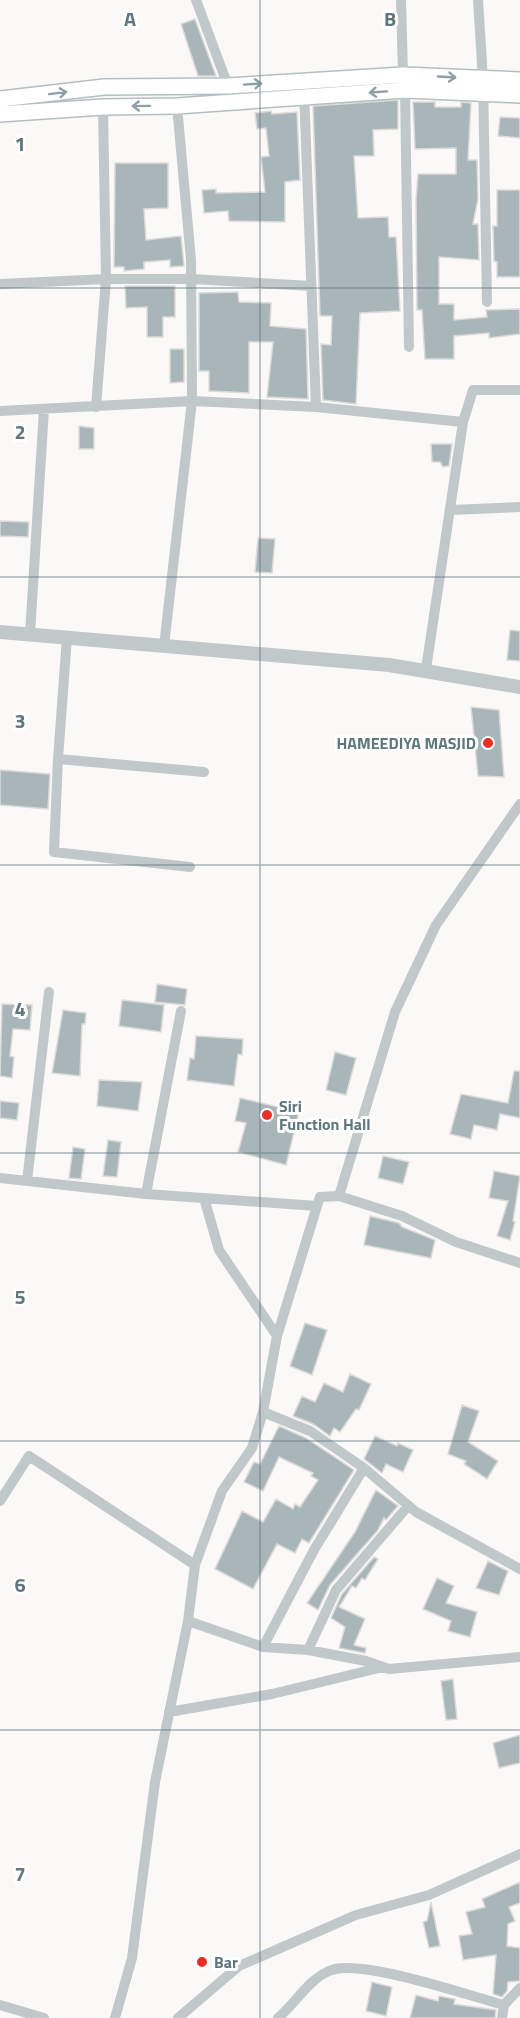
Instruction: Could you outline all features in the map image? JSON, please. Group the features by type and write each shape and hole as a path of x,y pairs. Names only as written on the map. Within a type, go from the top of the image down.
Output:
{"main road":[{"path":"483,86 520,80"},
{"path":"0,114 103,107 177,106 304,88 404,82 483,86 520,95"},
{"path":"0,99 104,87 304,88"}],"street":[{"path":"196,0 228,86"},
{"path":"401,0 409,347"},
{"path":"478,0 483,86 487,302"},
{"path":"304,88 316,407"},
{"path":"164,646 192,401 192,279 177,106"},
{"path":"96,407 106,279 103,107"},
{"path":"0,284 106,279 192,279 311,286"},
{"path":"426,669 463,422 474,390 520,390"},
{"path":"0,411 192,401 316,407 463,422"},
{"path":"30,634 44,410"},
{"path":"451,510 520,507"},
{"path":"0,632 426,669 520,687"},
{"path":"68,637 58,759 54,852 190,867"},
{"path":"58,759 204,772"},
{"path":"339,1196 395,1012 436,926 520,804"},
{"path":"27,1181 49,992"},
{"path":"146,1194 181,1011"},
{"path":"0,1178 146,1194 316,1206"},
{"path":"115,2018 132,1958 154,1782 188,1621 195,1565 222,1491 252,1448 263,1412 277,1336 320,1197 339,1196 402,1216 456,1242 520,1263"},
{"path":"204,1198 219,1250 277,1336"},
{"path":"263,1412 310,1431 364,1468 408,1506 520,1569"},
{"path":"0,1501 29,1455 195,1565"},
{"path":"263,1647 315,1550 364,1468"},
{"path":"308,1650 336,1590 408,1506"},
{"path":"188,1621 263,1647 308,1650 366,1661 389,1669 520,1657"},
{"path":"169,1712 272,1694 383,1667"},
{"path":"178,2018 239,1966 356,1916 429,1895 520,1854"},
{"path":"278,2018 314,1981 328,1971 340,1967 366,1968 504,2005"},
{"path":"502,2018 504,2005 520,1988"},
{"path":"0,2005 25,2015 44,2018"}],"building":[{"path":"195,19 216,76 198,76 181,24"},
{"path":"398,100 398,129 373,130 374,156 354,156 358,218 388,217 389,237 396,237 400,311 360,313 356,404 323,400 321,344 331,345 332,316 320,316 313,106"},
{"path":"413,102 435,102 435,107 461,107 461,102 471,103 468,160 477,160 478,199 473,224 478,224 479,260 439,257 439,304 454,304 454,320 487,317 486,310 520,309 520,334 489,338 489,333 454,336 454,359 425,359 422,310 417,310 416,199 418,174 456,174 456,148 415,149"},
{"path":"271,111 272,114 297,112 300,180 285,182 285,222 229,221 228,211 204,213 202,190 216,189 216,193 265,192 261,157 269,156 266,128 257,129 255,113"},
{"path":"500,117 520,118 520,138 498,136"},
{"path":"115,163 168,163 168,208 144,209 146,240 181,236 184,266 170,267 170,260 144,262 144,269 124,271 124,267 114,267"},
{"path":"497,190 520,190 520,277 497,277 493,226 497,226"},
{"path":"125,286 175,286 175,317 163,317 163,337 147,337 147,307 126,308"},
{"path":"238,292 239,302 271,303 270,326 306,329 308,399 267,397 273,342 249,342 249,393 209,391 209,371 199,371 199,293"},
{"path":"170,349 184,349 184,382 170,383"},
{"path":"79,426 94,428 94,449 79,449"},
{"path":"431,444 452,444 449,466 443,467 440,462 432,462"},
{"path":"0,521 29,522 28,537 0,536"},
{"path":"258,538 275,539 272,573 255,572"},
{"path":"510,630 520,631 520,661 507,660"},
{"name":"HAMEEDIYA MASJID","path":"471,707 499,710 504,777 478,776"},
{"path":"0,770 50,774 48,809 0,805"},
{"path":"157,984 187,989 185,1005 155,1002"},
{"path":"122,1000 164,1005 161,1032 119,1026"},
{"path":"2,1004 32,1005 30,1030 13,1029 10,1056 14,1057 12,1078 0,1076"},
{"path":"63,1010 86,1013 85,1024 82,1024 80,1076 52,1073"},
{"path":"196,1036 243,1039 242,1055 238,1054 234,1086 187,1080 190,1058 194,1059"},
{"path":"335,1052 356,1058 346,1095 326,1090"},
{"path":"514,1071 520,1071 520,1118 500,1114 497,1130 474,1125 471,1139 450,1134 461,1094 508,1103"},
{"path":"99,1080 142,1082 138,1111 97,1106"},
{"path":"240,1098 299,1112 286,1165 238,1152 246,1123 235,1121"},
{"path":"0,1101 19,1103 17,1120 0,1118"},
{"path":"108,1140 121,1142 117,1177 103,1176"},
{"path":"73,1147 85,1149 81,1179 69,1178"},
{"path":"383,1156 409,1162 403,1184 378,1178"},
{"path":"494,1171 520,1176 513,1221 515,1222 510,1240 497,1236 508,1201 489,1198"},
{"path":"370,1216 399,1223 402,1227 435,1240 431,1258 364,1245"},
{"path":"305,1323 327,1330 312,1375 290,1366"},
{"path":"350,1374 371,1384 359,1410 356,1409 340,1432 334,1428 330,1436 313,1424 293,1416 302,1396 315,1402 324,1383 343,1392"},
{"path":"462,1405 479,1411 468,1442 498,1461 487,1479 464,1464 466,1461 448,1454"},
{"path":"279,1426 306,1438 354,1470 309,1543 302,1539 295,1553 277,1544 253,1589 215,1569 242,1511 263,1522 276,1499 293,1509 295,1504 300,1507 318,1480 311,1476 313,1473 279,1457 263,1491 244,1482 254,1462 260,1464"},
{"path":"375,1436 413,1450 403,1472 386,1464 382,1473 364,1459"},
{"path":"376,1490 398,1506 386,1520 384,1518 378,1530 330,1585 318,1610 307,1603 355,1532"},
{"path":"374,1557 378,1559 365,1580 362,1578 356,1588 352,1586 339,1607 365,1619 354,1645 366,1648 365,1653 339,1648 345,1627 331,1618 342,1594"},
{"path":"488,1561 508,1571 499,1595 476,1588"},
{"path":"437,1578 454,1586 446,1603 477,1612 470,1637 448,1631 451,1621 423,1609"},
{"path":"453,1679 457,1719 446,1720 441,1681"},
{"path":"520,1735 520,1763 499,1768 493,1743"},
{"path":"520,1882 520,1903 509,1907 515,1921 508,1924 507,1946 520,1948 520,1981 508,1982 507,1991 502,1997 493,1994 496,1955 463,1960 459,1936 472,1934 466,1912 485,1907 482,1899"},
{"path":"431,1902 440,1946 429,1948 423,1922 427,1921"},
{"path":"372,1982 392,1987 386,2016 366,2011"},
{"path":"416,1995 438,2001 439,1996 455,1999 454,2004 496,2010 495,2018 410,2018"}],"place":[{"name":"HAMEEDIYA MASJID","path":"488,743"},
{"name":"Siri Function Hall","path":"267,1115"},
{"name":"Bar","path":"202,1962"}]}
